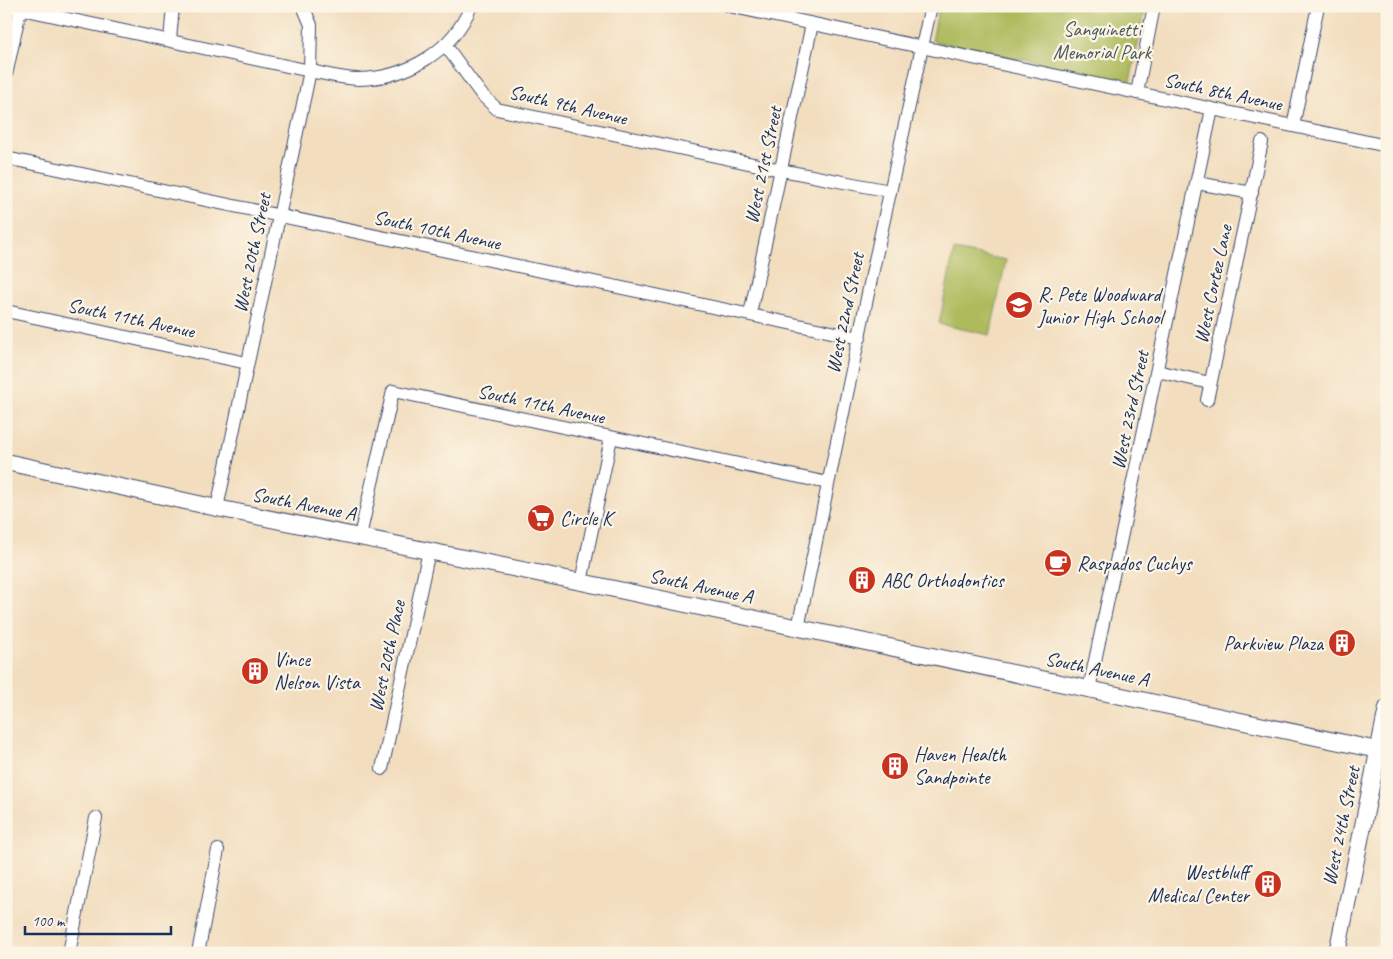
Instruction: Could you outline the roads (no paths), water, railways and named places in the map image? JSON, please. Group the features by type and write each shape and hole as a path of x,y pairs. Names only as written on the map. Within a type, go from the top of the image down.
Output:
{"main road":[{"name":"South Avenue A","path":"6,462 217,508 360,536 1382,751"},
{"name":"West 24th Street","path":"1337,953 1382,751 1387,708"}],"street":[{"path":"170,40 173,6"},
{"name":"West 20th Street","path":"217,508 310,71 311,25 303,6"},
{"path":"6,75 16,7 310,71 358,79 391,74 419,64 446,46 466,19 471,6"},
{"name":"South 8th Avenue","path":"729,6 1387,146"},
{"name":"West 22nd Street","path":"798,628 931,6"},
{"path":"1136,92 1154,6"},
{"path":"1292,126 1318,6"},
{"name":"West 21st Street","path":"750,314 812,24"},
{"name":"South 9th Avenue","path":"446,46 482,94 497,108 780,170 890,191"},
{"name":"West 23rd Street","path":"1089,689 1212,109"},
{"name":"West Cortez Lane","path":"1207,400 1262,142"},
{"name":"South 10th Avenue","path":"6,158 860,338"},
{"path":"1197,183 1252,193"},
{"name":"South 11th Avenue","path":"6,310 247,363"},
{"path":"1157,371 1210,383"},
{"name":"South 11th Avenue","path":"360,536 393,391 828,483"},
{"path":"580,582 612,438"},
{"name":"West 20th Place","path":"382,769 429,551"},
{"path":"69,953 96,818"},
{"path":"198,953 218,850"}],"place":[{"name":"R. Pete Woodward Junior High School","path":"1019,305"},
{"name":"Circle K","path":"541,518"},
{"name":"Raspados Cuchys","path":"1058,563"},
{"name":"ABC Orthodontics","path":"862,580"},
{"name":"Parkview Plaza","path":"1342,643"},
{"name":"Vince Nelson Vista","path":"255,671"},
{"name":"Haven Health Sandpointe","path":"895,766"},
{"name":"Westbluff Medical Center","path":"1268,884"}],"park label":[{"name":"Sanguinetti Memorial Park","path":"1102,40"}]}
